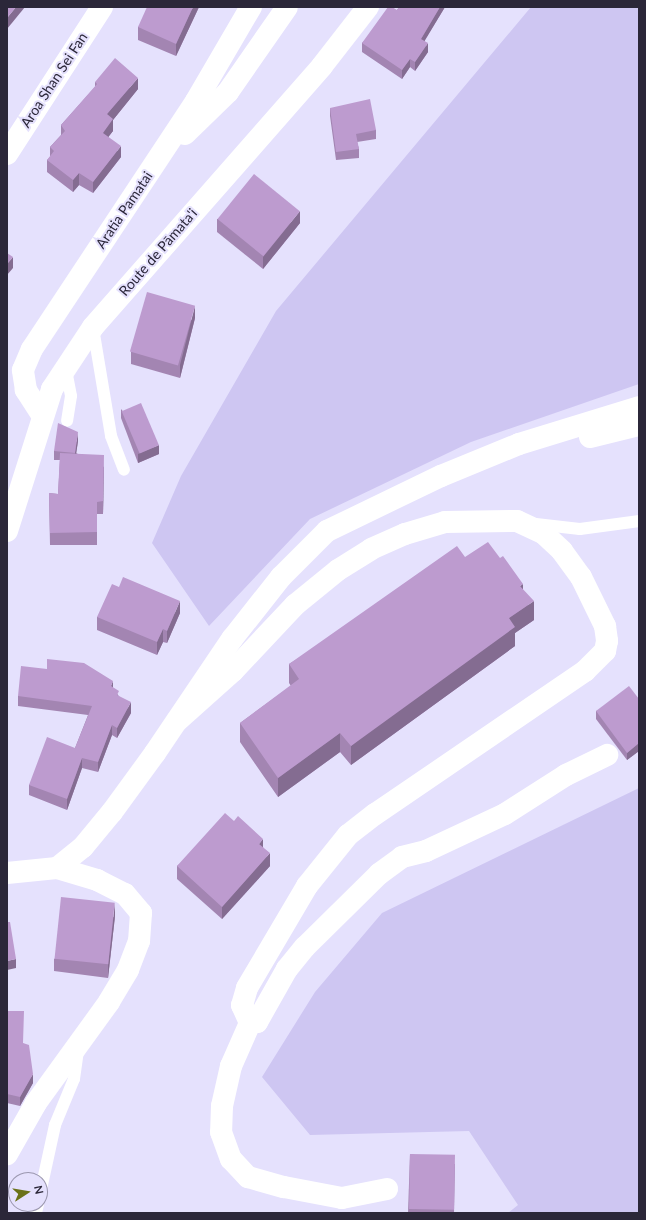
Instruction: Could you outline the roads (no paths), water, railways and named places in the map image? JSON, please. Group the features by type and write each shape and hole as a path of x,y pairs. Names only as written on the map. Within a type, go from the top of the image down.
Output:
{"street":[{"name":"Aroa Shan Sei Fan","path":"7,154 102,7"},
{"name":"Aratia Pamatai","path":"42,415 26,390 24,370 32,349 196,100 251,7"},
{"path":"156,161 228,92 287,7"},
{"name":"Route de Pāmata'i","path":"7,531 42,415 52,389 93,328 322,66 368,7"},
{"path":"57,868 84,847 177,721 237,632 281,577 327,531 424,484 519,444 639,407"},
{"path":"424,484 443,487 579,440 639,424"},
{"path":"177,721 233,671 295,605 338,570 371,549 405,534 445,522 517,521 543,533 562,552 581,577 605,626 607,641 605,651 585,671 374,814 348,835 307,886 248,988 242,1005 250,1023 231,1066 222,1106 221,1132 231,1159 248,1177 284,1187 342,1198 387,1190"},
{"path":"250,1023 257,1022 287,969 304,947 379,874 402,857 426,851 505,814 566,775 607,755"},
{"path":"7,873 57,868 97,880 125,894 141,913 139,941 128,970 109,1002 36,1103 7,1154"}],"lane":[{"path":"93,328 111,436 124,470"},
{"path":"66,370 71,396 67,421"},
{"path":"517,521 580,529 639,521"},
{"path":"45,1172 55,1125 74,1079 81,1039"}]}
